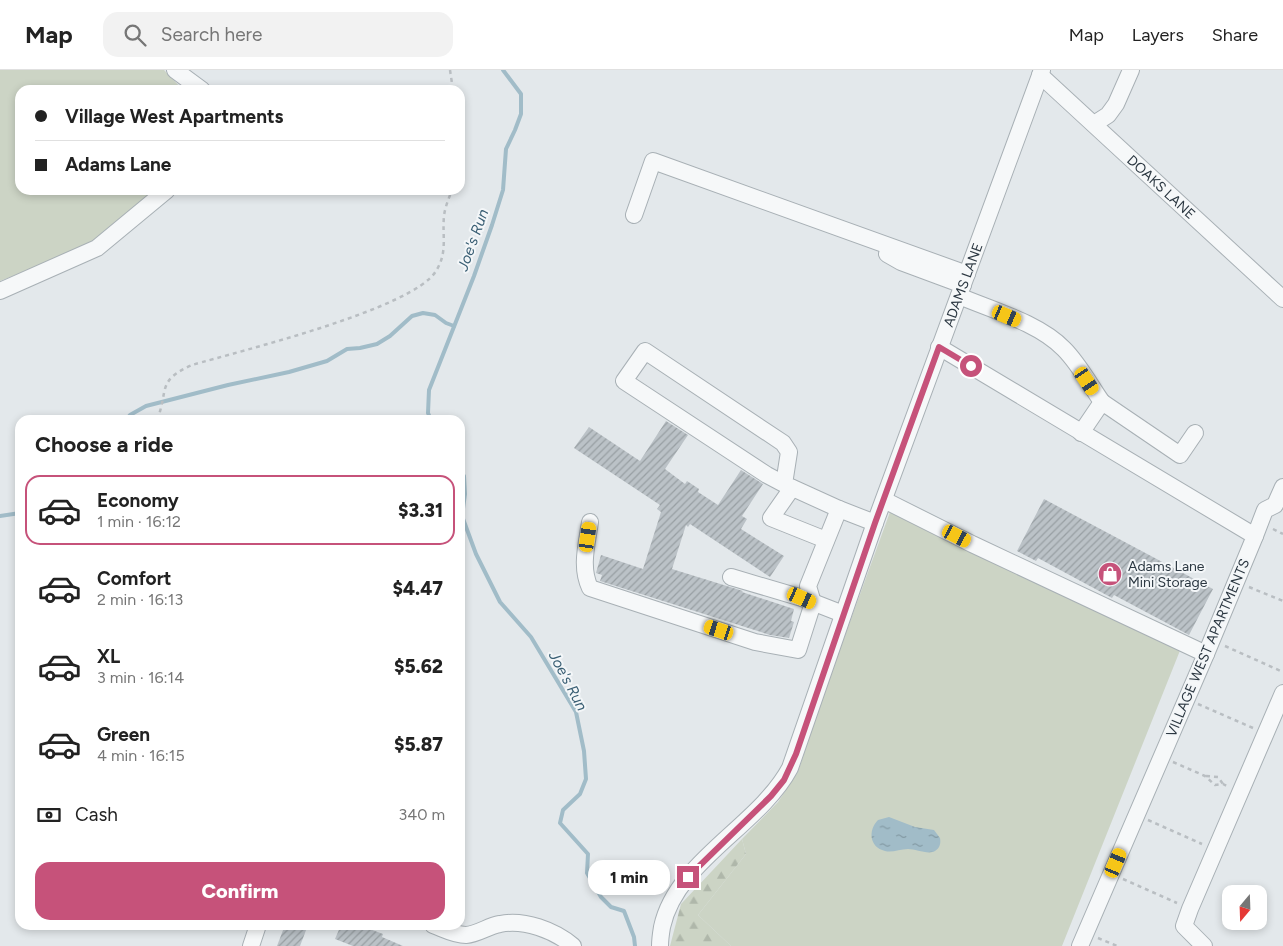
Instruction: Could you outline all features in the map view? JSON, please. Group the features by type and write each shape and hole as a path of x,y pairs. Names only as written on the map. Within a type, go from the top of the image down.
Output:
{"street":[{"path":"175,70 195,85"},
{"path":"1094,124 1108,115 1116,104 1131,70"},
{"name":"DOAKS LANE","path":"1041,73 1283,299"},
{"name":"ADAMS LANE","path":"660,946 662,926 669,908 688,877 756,811 784,780 796,754 875,523 1041,73"},
{"path":"634,215 653,161 866,237 963,285 1023,323 1049,336 1065,349 1102,402 1180,456 1195,433"},
{"path":"0,291 98,248 161,195"},
{"path":"939,347 1255,536"},
{"path":"826,540 771,518 788,486 789,452 783,443 645,351 624,381 767,475 788,486 838,509 875,523"},
{"path":"1081,433 1102,402"},
{"name":"VILLAGE WEST APARTMENTS","path":"1083,939 1206,654 1265,510 1275,505 1283,487"},
{"path":"884,500 972,544 1206,654"},
{"path":"590,522 584,567 585,578 590,588 755,642 798,650 813,603 808,586 838,509"},
{"path":"731,576 843,614"},
{"path":"1204,946 1184,926 1190,908 1283,693"},
{"path":"446,930 457,934 465,940 473,934 498,924 516,922 532,925 553,934 573,946"},
{"path":"251,946 256,930"}],"path":[{"path":"450,70 452,85"},
{"path":"158,415 163,392 170,377 179,370 192,364 358,314 388,303 419,288 434,274 442,257 445,248 446,208 450,195"},
{"path":"1249,587 1283,601"},
{"path":"1223,646 1283,672"},
{"path":"1198,704 1266,733"},
{"path":"1173,762 1205,776 1218,778 1223,784 1240,791"},
{"path":"1205,776 1215,786 1223,784"},
{"path":"1148,820 1215,850"},
{"path":"1122,879 1190,908"},
{"path":"1083,939 1118,946"}],"green space":[{"path":"0,70 164,70 178,85 15,85 15,195 151,195 97,239 65,255 0,281"},
{"path":"890,512 1181,648 1062,946 731,946 698,915 746,854 742,839 778,802 798,772 824,693"},
{"path":"742,839 746,854 698,915 731,946 670,946 681,904"}],"water":[{"path":"889,817 915,827 934,830 940,838 939,847 932,852 908,849 888,851 880,849 873,842 873,828 878,820"}],"building":[{"path":"666,421 688,435 665,469 685,484 687,481 699,489 698,492 718,505 741,470 763,484 742,516 747,519 741,529 784,556 770,577 690,524 688,527 686,525 672,569 794,609 791,621 794,622 789,638 770,635 600,581 602,575 596,573 601,555 643,569 661,512 657,509 660,505 574,448 589,427 640,461"},
{"path":"1044,499 1213,589 1189,635 1114,595 1112,598 1038,558 1036,561 1017,551"},
{"path":"283,930 306,930 300,946 277,946"},
{"path":"339,930 372,930 383,934 382,937 403,946 353,946 335,939"}],"waterway":[{"name":"Joe's Run","path":"429,415 429,390 492,225 503,190 506,149 521,114 521,94 503,70"},
{"path":"130,415 146,406 289,372 327,361 347,349 377,344 390,336 412,316 423,313 435,315 454,326"},
{"path":"0,516 15,514"},
{"name":"Joe's Run","path":"465,524 476,554 500,602 531,637 576,712 584,751 586,779 580,794 563,810 560,823 588,854 587,873 601,897 611,907 624,911 634,937 635,946"}],"place":[{"name":"Adams Lane Mini Storage","path":"1110,574"}],"route":[{"path":"688,877 771,796 784,780 790,768 875,523 939,347 971,366"}]}
